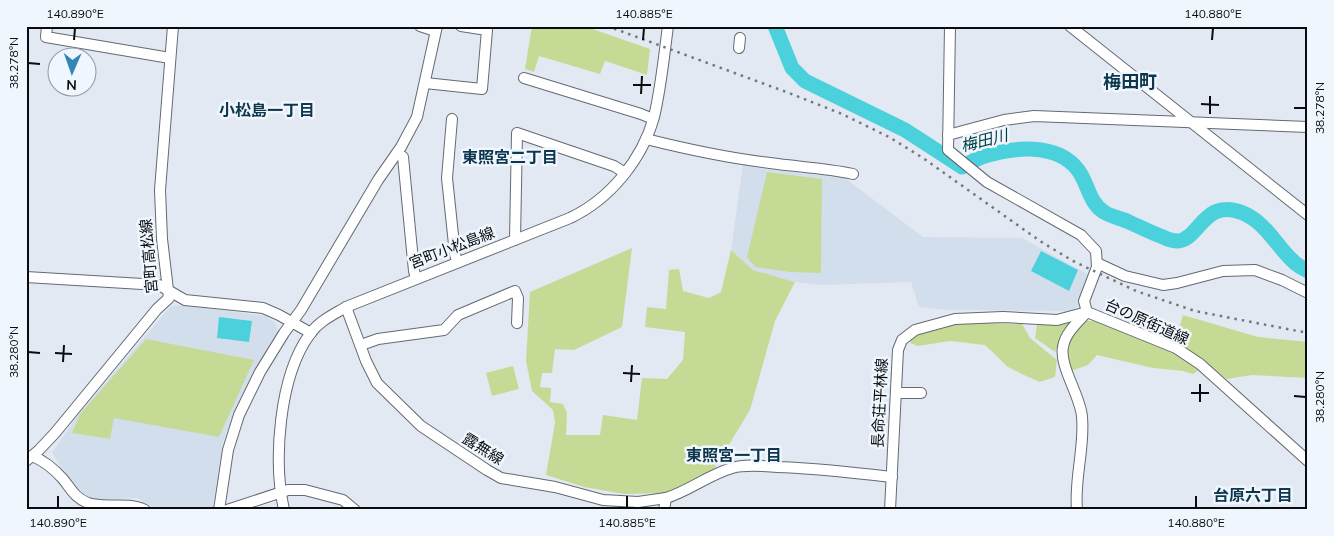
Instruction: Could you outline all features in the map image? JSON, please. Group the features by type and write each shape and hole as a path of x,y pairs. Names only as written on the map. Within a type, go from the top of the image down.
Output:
{"street":[{"path":"47,26 46,37 170,58"},
{"name":"宮町高松線","path":"29,458 55,433 157,309 169,298 162,239 160,190 173,26"},
{"path":"220,510 228,450 239,415 260,372 301,310 377,182 397,153 417,116 436,28 420,26"},
{"path":"425,83 482,89 488,30 461,26"},
{"name":"宮町小松島線","path":"284,510 280,492 279,455 286,397 294,366 302,346 311,333 322,321 346,307 579,213 606,194 625,173 646,139 653,119 668,26"},
{"path":"950,26 948,150 987,182 1081,235 1096,251 1097,263 1124,276 1163,285 1177,284 1223,271 1255,270 1282,280 1308,293"},
{"path":"1070,26 1308,215"},
{"path":"524,78 653,119"},
{"path":"948,135 1004,120 1034,116 1308,127"},
{"path":"452,119 447,178 457,262"},
{"path":"515,240 517,133 614,166 625,173"},
{"path":"646,139 770,164 821,168 853,174"},
{"path":"397,153 404,157 407,206 416,278"},
{"name":"台の原街道線","path":"1097,263 1084,301 1087,312 1176,348 1200,364 1308,461"},
{"path":"26,277 159,285 185,300 264,308 311,333"},
{"path":"361,345 378,339 444,330 458,315 515,291 518,298 517,323"},
{"name":"露無線","path":"346,307 366,361 377,384 421,426 501,478 555,487 613,502 638,502 666,498 682,493 717,473 749,466 813,468 892,477"},
{"path":"1077,510 1077,476 1082,450 1082,416 1065,364 1062,348 1068,333 1087,312"},
{"name":"長命荘平林線","path":"890,510 898,350 902,340 914,330 955,319 1003,317 1057,320 1087,312"},
{"path":"896,393 921,393"},
{"path":"29,458 48,464 64,480 74,496 88,503 126,505 145,510"},
{"path":"227,510 288,490 305,490 343,500 355,510"},
{"path":"664,510 666,498"}],"shaded area":[{"path":"743,165 770,170 845,178 923,237 1022,238 1089,275 1078,307 1068,311 948,310 919,307 911,282 822,285 795,282 753,270 731,250"},
{"path":"185,305 265,316 275,322 279,335 258,364 223,441 212,510 157,510 137,498 93,500 71,483 52,453 77,416 171,306"}],"green space":[{"path":"532,26 584,26 650,49 647,75 605,61 600,74 539,56 534,72 525,69"},
{"path":"767,172 822,179 821,273 790,272 755,267 747,257"},
{"path":"632,248 622,327 574,350 555,349 552,373 542,373 540,387 551,388 550,402 563,404 567,413 566,435 600,435 603,415 637,420 642,378 667,379 683,360 685,332 645,327 647,307 666,309 669,270 679,269 683,291 709,298 721,292 731,250 753,270 795,282 775,321 750,410 713,471 669,493 624,494 584,487 546,475 555,423 553,410 532,391 526,361 530,292"},
{"path":"1183,315 1258,337 1308,342 1308,378 1252,375 1227,379 1175,341"},
{"path":"1083,321 1094,321 1171,350 1199,370 1193,374 1153,368 1097,355 1088,365 1071,371 1067,355 1068,344"},
{"path":"957,322 1022,324 1030,338 1057,360 1055,377 1040,382 1026,376 1008,367 985,345 950,341 918,346 910,343 912,337 929,329"},
{"path":"1069,323 1055,352 1035,338 1037,325"},
{"path":"146,339 254,360 219,437 114,418 110,439 72,433 80,414"},
{"path":"513,366 519,389 492,396 486,373"}],"water":[{"path":"1041,251 1078,270 1069,291 1031,271"},
{"path":"219,317 252,321 249,342 217,338"}],"waterway":[{"name":"梅田川","path":"775,26 792,68 805,81 905,130 962,167 979,158 1007,151 1020,149 1046,151 1069,161 1078,170 1095,203 1110,215 1150,232 1178,241 1186,239 1204,220 1219,210 1243,213 1258,222 1294,262 1308,271"}],"railway":[{"path":"607,26 789,93 842,114 889,137 923,158 1040,241 1073,261 1136,291 1195,311 1308,333"}],"district":[{"name":"梅田町","path":"1130,82"},
{"name":"小松島一丁目","path":"267,110"},
{"name":"東照宮二丁目","path":"510,157"},
{"name":"東照宮一丁目","path":"734,455"},
{"name":"台原六丁目","path":"1253,495"}]}
